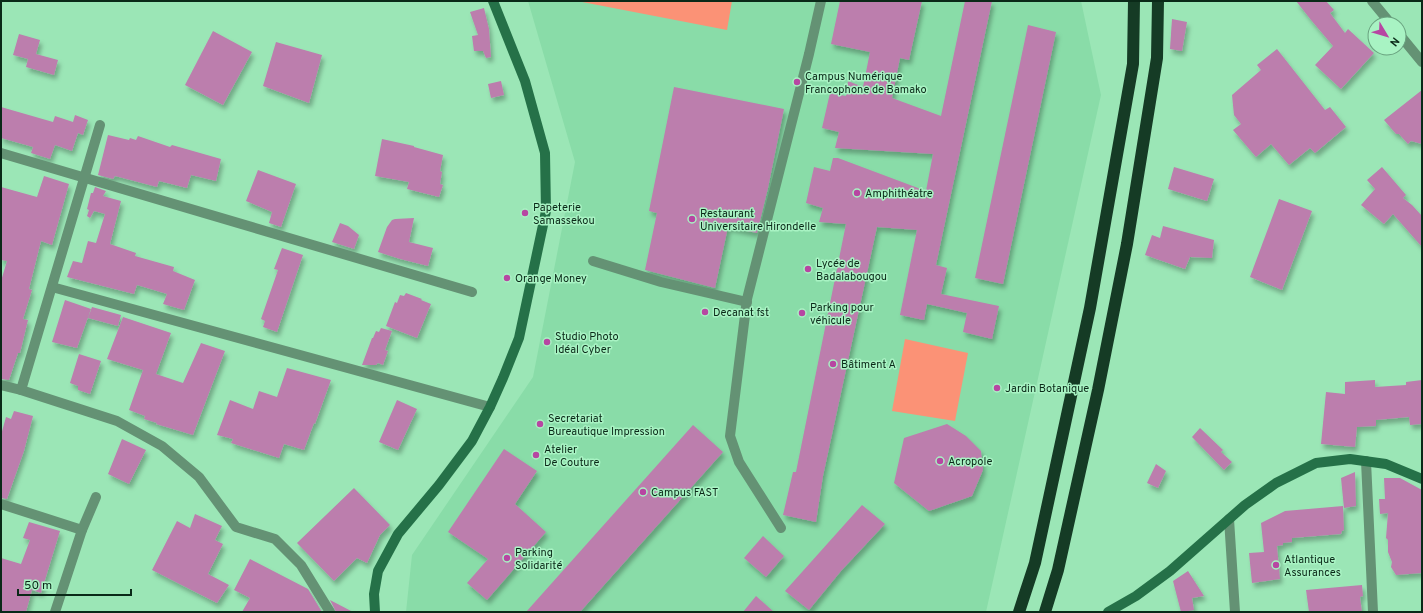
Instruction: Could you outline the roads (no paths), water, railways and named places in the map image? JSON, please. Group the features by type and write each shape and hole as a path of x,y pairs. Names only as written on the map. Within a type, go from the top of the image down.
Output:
{"highway":[{"path":"1019,612 1035,563 1090,308 1133,64 1134,1"},
{"path":"1045,612 1060,563 1127,244 1156,58 1158,1"}],"street":[{"path":"375,612 374,594 378,571 398,534 472,441 490,407 519,338 546,211 545,153 525,81 493,1"},
{"path":"781,528 739,462 730,436 747,302 821,1"},
{"path":"1372,1 1384,16"},
{"path":"1407,44 1422,62"},
{"path":"21,390 100,125"},
{"path":"1,153 472,292"},
{"path":"593,261 661,282 747,302"},
{"path":"52,287 490,407"},
{"path":"1,386 21,390 117,421 162,446 199,477 236,527 275,540 301,565 330,612"},
{"path":"1108,612 1136,596 1170,571 1245,505 1276,483 1316,463 1350,459 1386,464 1422,479"},
{"path":"1366,461 1373,612"},
{"path":"55,612 82,530 96,498"},
{"path":"1,504 82,530"},
{"path":"1229,519 1235,612"}],"place":[{"name":"Campus Numérique Francophone de Bamako","path":"797,82"},
{"name":"Amphithéatre","path":"857,193"},
{"name":"Papeterie Samassekou","path":"525,213"},
{"name":"Restaurant Universitaire Hirondelle","path":"692,219"},
{"name":"Lycée de Badalabougou","path":"808,269"},
{"name":"Orange Money","path":"507,278"},
{"name":"Decanat fst","path":"705,312"},
{"name":"Parking pour véhicule","path":"802,313"},
{"name":"Studio Photo Idéal Cyber","path":"547,342"},
{"name":"Bâtiment A","path":"833,364"},
{"name":"Jardin Botanique","path":"997,388"},
{"name":"Secretariat Bureautique Impression","path":"540,424"},
{"name":"Atelier De Couture","path":"536,455"},
{"name":"Acropole","path":"940,461"},
{"name":"Campus FAST","path":"643,492"},
{"name":"Parking Solidarité","path":"507,558"},
{"name":"Atlantique Assurances","path":"1276,565"}]}
